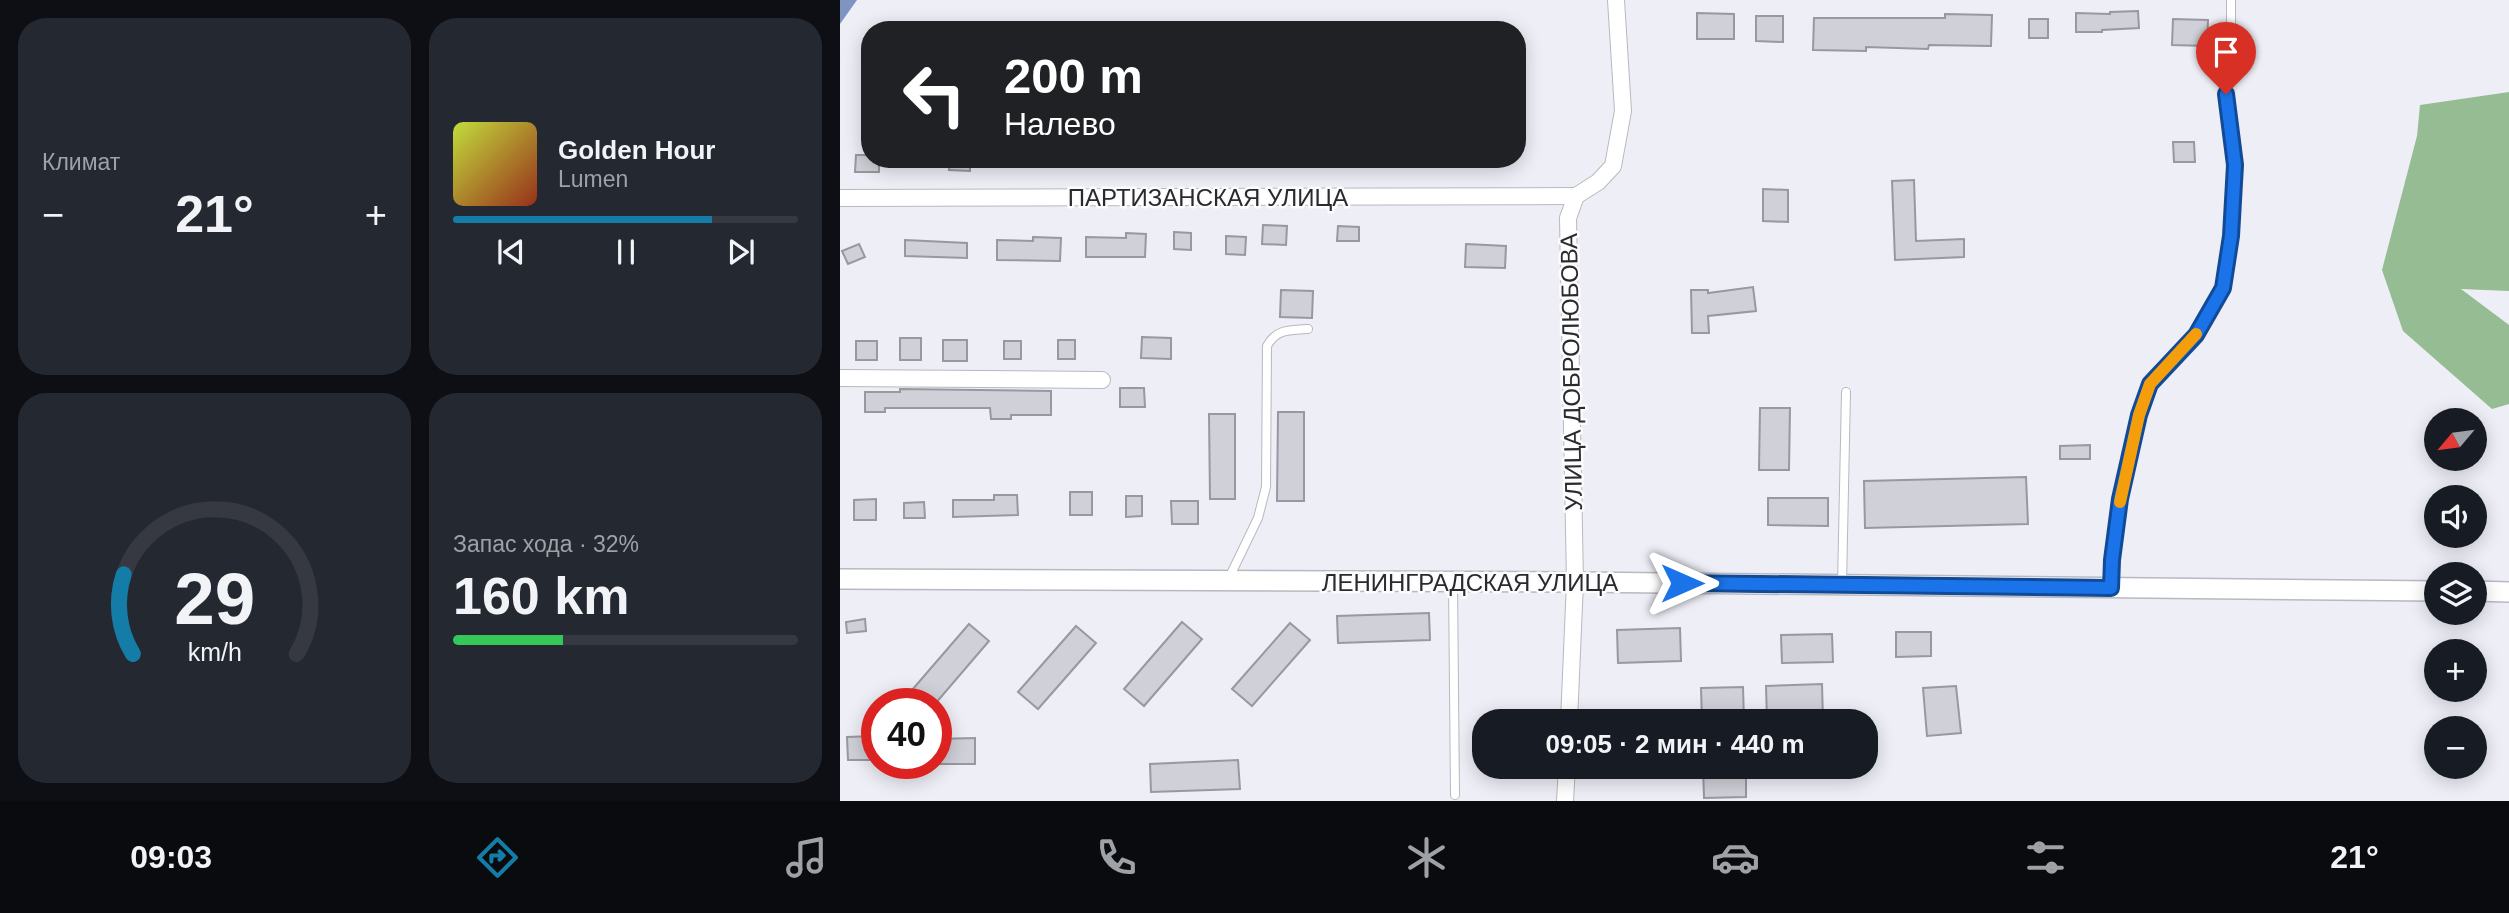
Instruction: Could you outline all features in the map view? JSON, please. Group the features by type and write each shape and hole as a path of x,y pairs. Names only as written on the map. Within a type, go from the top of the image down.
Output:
{"street":[{"path":"1576,196 1598,182 1612,166 1618,141 1623,111 1616,0"},
{"name":"ПАРТИЗАНСКАЯ УЛИЦА","path":"840,198 1576,196"},
{"name":"УЛИЦА ДОБРОЛЮБОВА","path":"1570,709 1575,582 1568,218 1576,196"},
{"path":"840,378 1102,380"},
{"name":"ЛЕНИНГРАДСКАЯ УЛИЦА","path":"840,579 1453,581 2424,591"},
{"path":"2487,592 2509,592"},
{"path":"1565,801 1566,779"}],"lane":[{"path":"2111,588 2120,499 2139,415 2150,384 2196,335 2223,288 2231,236 2235,165 2226,94 2231,0"},
{"path":"1227,580 1258,518 1266,486 1267,346 1272,337 1283,331 1308,330"},
{"path":"1842,585 1846,392"},
{"path":"1453,581 1455,795"}],"green space":[{"path":"2509,92 2509,291 2461,289 2509,325 2509,404 2492,409 2403,331 2382,270 2417,136 2420,105"}],"water":[{"path":"840,0 857,0 840,24"}],"building":[{"path":"2138,11 2139,28 2076,32 2076,13"},
{"path":"1697,13 1734,14 1734,39 1697,39"},
{"path":"1945,14 1992,15 1991,46 1929,45 1928,49 1866,47 1866,51 1813,50 1814,18 1945,18"},
{"path":"1756,16 1783,16 1783,42 1756,41"},
{"path":"2029,19 2048,19 2048,38 2029,38"},
{"path":"2173,19 2208,20 2207,46 2172,45"},
{"path":"2173,142 2194,142 2195,162 2174,162"},
{"path":"856,155 861,155 861,168 879,168 879,172 855,172"},
{"path":"949,168 970,168 970,171"},
{"path":"1914,180 1916,241 1964,239 1964,257 1895,260 1892,181"},
{"path":"1763,189 1788,190 1788,222 1763,221"},
{"path":"1263,225 1287,226 1286,245 1262,244"},
{"path":"1338,226 1359,227 1359,241 1337,241"},
{"path":"1174,232 1191,233 1191,250 1174,249"},
{"path":"1126,233 1146,234 1145,257 1086,257 1086,237 1126,238"},
{"path":"1226,236 1246,237 1245,255 1226,254"},
{"path":"1033,237 1061,238 1060,261 997,260 997,240 1033,241"},
{"path":"905,240 967,243 967,258 905,256"},
{"path":"859,244 865,257 848,264 842,251"},
{"path":"1466,244 1506,246 1505,268 1465,267"},
{"path":"1753,287 1756,311 1708,316 1709,333 1692,333 1691,290 1708,290 1708,293"},
{"path":"1281,290 1313,291 1312,318 1280,317"},
{"path":"1142,337 1171,338 1171,359 1141,358"},
{"path":"900,338 921,338 921,360 900,360"},
{"path":"943,340 967,340 967,361 943,361"},
{"path":"1058,340 1075,340 1075,359 1058,359"},
{"path":"856,341 877,341 877,360 856,360"},
{"path":"1004,341 1021,341 1021,359 1004,359"},
{"path":"1120,388 1144,388 1145,407 1120,407"},
{"path":"900,389 1051,391 1051,415 1011,415 1011,419 991,419 990,408 885,408 885,412 865,412 865,392 900,392"},
{"path":"1760,408 1790,408 1789,470 1759,470"},
{"path":"1278,412 1304,412 1304,501 1277,501"},
{"path":"1209,414 1235,414 1235,499 1210,499"},
{"path":"2090,445 2090,459 2060,459 2060,446"},
{"path":"2026,477 2028,524 1865,528 1864,481"},
{"path":"1070,492 1092,492 1092,515 1070,515"},
{"path":"994,495 1017,495 1018,515 953,517 953,500 994,500"},
{"path":"1126,496 1142,496 1142,516 1126,517"},
{"path":"1768,498 1828,498 1828,526 1768,525"},
{"path":"876,499 876,520 854,520 854,500"},
{"path":"1171,501 1198,501 1198,524 1172,524"},
{"path":"924,502 925,518 904,518 904,503"},
{"path":"1429,613 1430,640 1338,643 1337,616"},
{"path":"865,619 866,631 847,633 846,622"},
{"path":"1182,622 1202,639 1144,706 1124,689"},
{"path":"1290,623 1310,640 1252,706 1232,689"},
{"path":"969,624 989,641 949,688 914,688"},
{"path":"1076,626 1096,643 1038,709 1018,692"},
{"path":"1680,628 1681,661 1618,663 1617,630"},
{"path":"1896,632 1931,632 1931,656 1896,657"},
{"path":"1832,634 1833,662 1782,663 1781,635"},
{"path":"1822,684 1823,709 1767,709 1766,686"},
{"path":"1956,686 1961,733 1927,736 1923,688"},
{"path":"1743,687 1744,709 1702,709 1701,688"},
{"path":"861,736 861,760 848,760 847,737"},
{"path":"975,738 975,764 952,764 952,739"},
{"path":"1238,760 1240,789 1151,792 1150,764"},
{"path":"1703,779 1746,779 1746,797 1704,798"}],"slow traffic":[{"path":"2120,502 2139,415 2150,384 2196,334"}],"route":[{"path":"1682,583 2111,588 2120,499 2139,415 2150,384 2196,335 2223,288 2231,236 2235,165 2226,94"}]}
